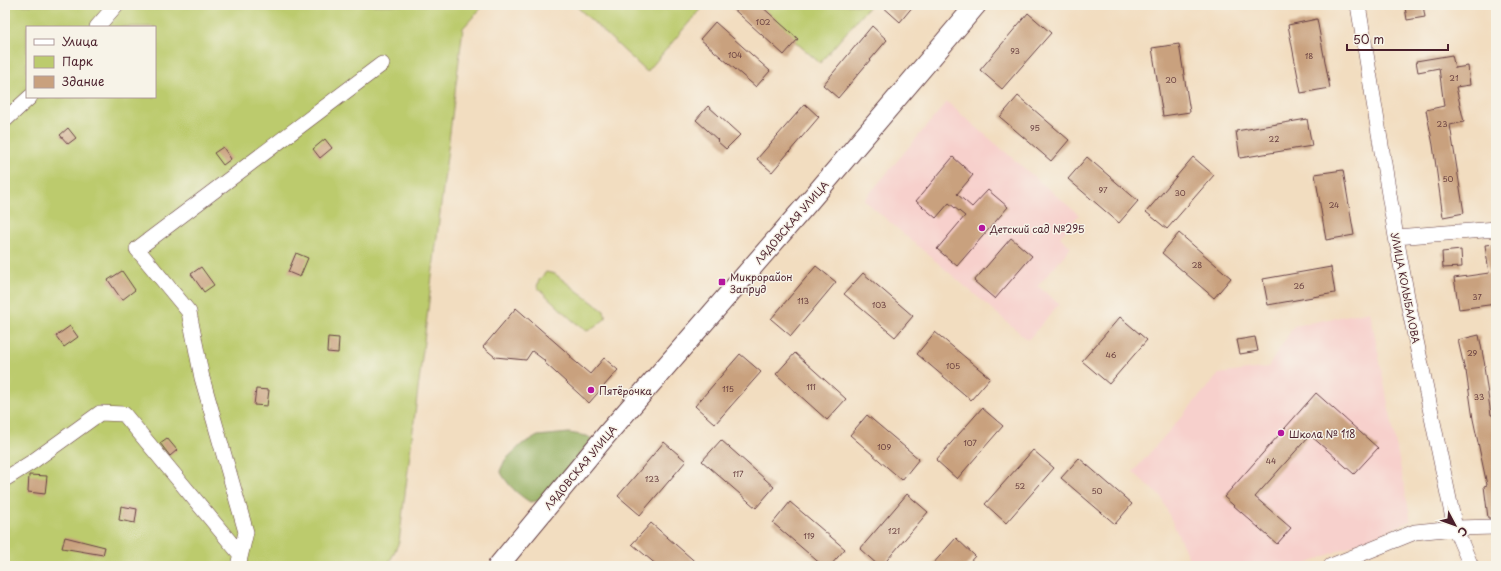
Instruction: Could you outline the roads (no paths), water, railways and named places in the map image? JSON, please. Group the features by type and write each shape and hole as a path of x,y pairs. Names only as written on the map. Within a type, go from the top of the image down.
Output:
{"main road":[{"name":"ЛЯДОВСКАЯ УЛИЦА","path":"498,566 608,433 807,204 976,5"}],"street":[{"path":"98,26 116,5"},
{"name":"УЛИЦА КОЛЫБАЛОВА","path":"1358,5 1396,237 1455,528 1471,566"},
{"path":"239,560 246,532 202,378 189,312 137,249 382,64"},
{"path":"5,120 29,98"},
{"path":"1396,237 1496,229"},
{"path":"5,479 32,462 100,413 124,414 239,560"},
{"path":"1332,566 1415,532 1455,528 1496,528"}],"place":[{"name":"Детский сад №295","path":"982,228"},
{"name":"Микрорайон Запруд","path":"722,282"},
{"name":"Пятёрочка","path":"591,390"},
{"name":"Школа № 118","path":"1281,433"}]}
